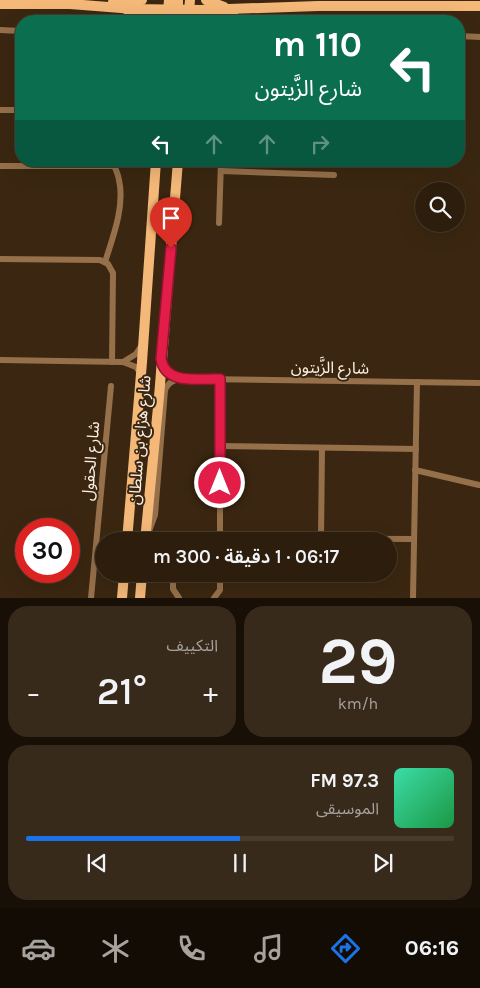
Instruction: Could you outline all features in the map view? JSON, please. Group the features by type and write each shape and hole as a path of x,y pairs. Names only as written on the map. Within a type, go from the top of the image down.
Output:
{"main road":[{"path":"0,4 70,4 142,0"},
{"path":"206,0 232,9"},
{"path":"70,4 134,9 178,4 232,9 318,6 480,6"},
{"path":"70,4 124,10 139,15"},
{"path":"171,15 178,4"},
{"path":"178,4 184,15"},
{"path":"229,15 232,9"},
{"name":"شارع هزاع بن سلطان","path":"128,532 156,167"},
{"name":"شارع هزاع بن سلطان","path":"146,532 177,167"},
{"path":"122,598 123,582"},
{"path":"140,598 141,582"}],"street":[{"path":"0,30 15,31"},
{"path":"465,36 480,37"},
{"path":"0,110 15,110"},
{"path":"0,166 15,165"},
{"path":"105,262 115,227 120,199 119,178 114,167"},
{"path":"219,223 221,167"},
{"path":"221,171 334,175"},
{"path":"0,259 100,260 110,266 113,272 112,362"},
{"path":"123,362 136,354 143,342"},
{"path":"161,359 162,365 168,374 179,379"},
{"path":"0,360 123,362 136,367 141,374"},
{"path":"149,532 155,514 164,390 171,381 179,379"},
{"name":"شارع الزَّيتون","path":"179,379 480,383"},
{"path":"220,379 220,532"},
{"path":"412,598 417,382"},
{"name":"شارع الحقول","path":"91,598 111,386"},
{"path":"221,446 416,449"},
{"path":"321,532 322,449"},
{"path":"415,470 479,485"},
{"path":"397,539 413,539"},
{"path":"173,582 173,589 179,598"},
{"path":"214,598 220,590 220,582"}],"route":[{"path":"171,248 162,365 168,374 179,379 220,379 220,483"}]}
